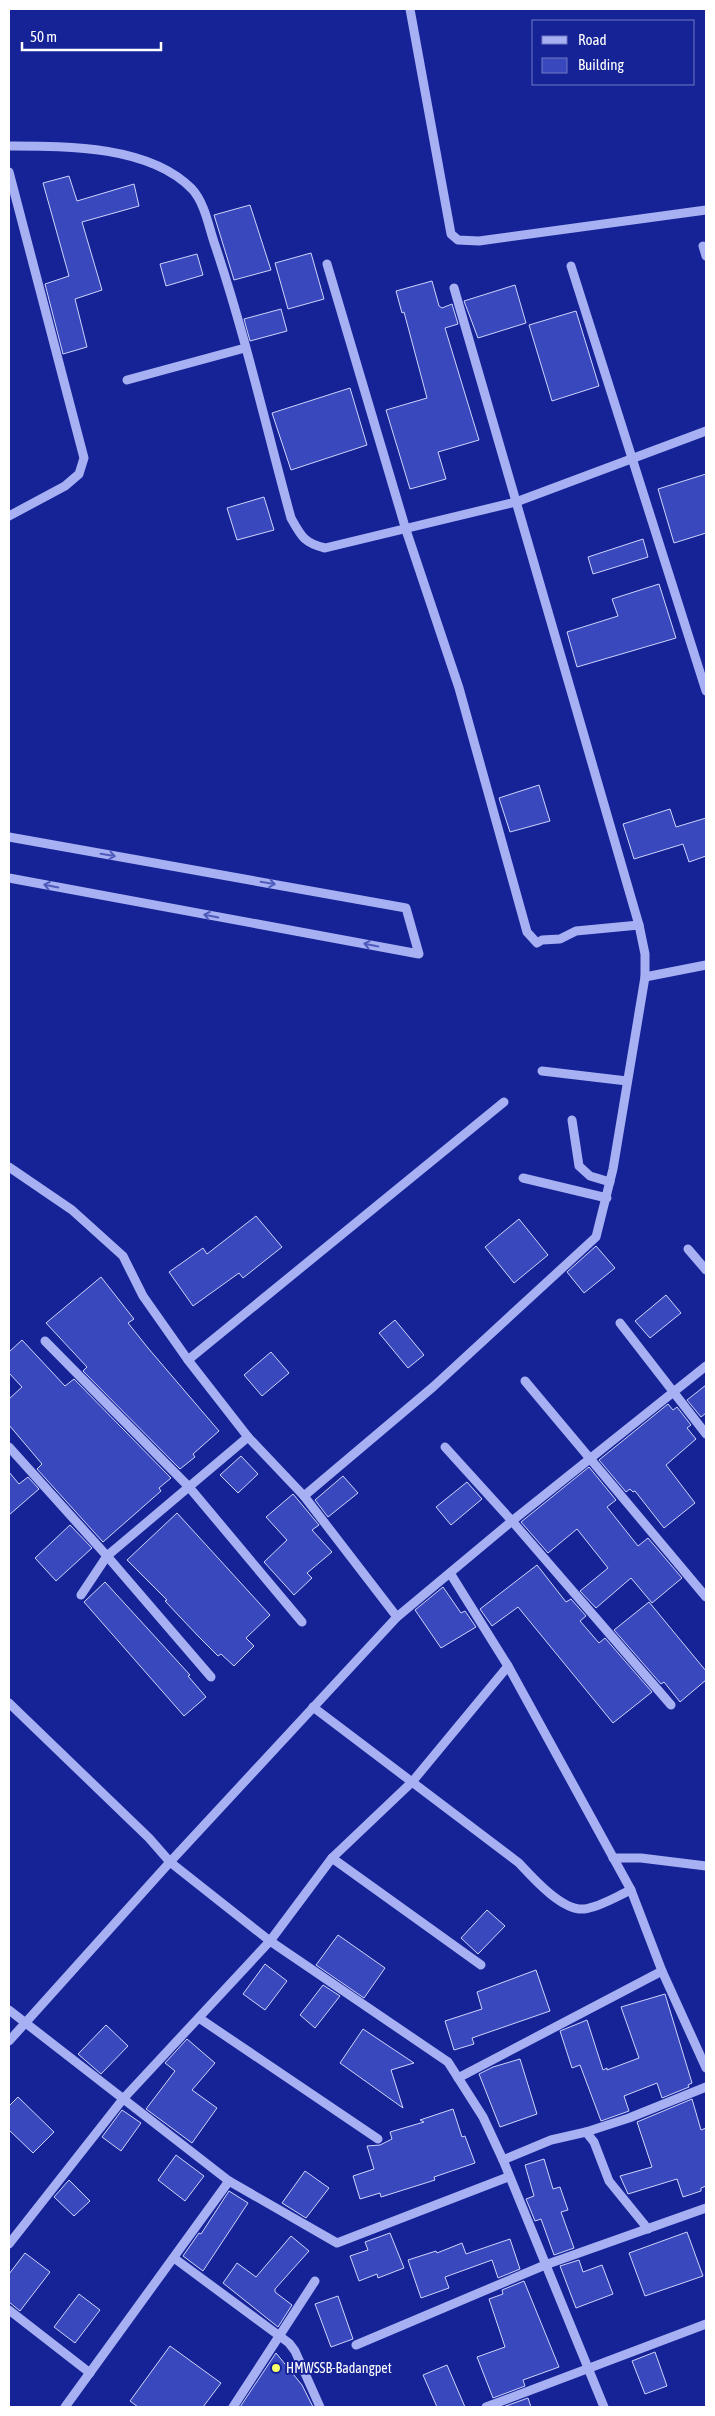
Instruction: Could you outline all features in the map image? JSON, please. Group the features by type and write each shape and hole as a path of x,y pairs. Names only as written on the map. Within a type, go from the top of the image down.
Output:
{"street":[{"path":"410,9 451,234 458,240 479,242 706,210"},
{"path":"9,146 69,146 130,155 175,176 193,190 204,211 223,268 291,518 300,535 311,545 325,548 516,502 632,457 706,431"},
{"path":"9,172 84,458 79,474 65,486 9,516"},
{"path":"703,246 706,256"},
{"path":"327,264 406,530 459,688 527,932 537,943 542,940 560,939 576,931 639,925"},
{"path":"571,266 706,691"},
{"path":"304,1496 433,1387 596,1237 607,1198 645,977 645,954 639,925 454,288"},
{"path":"127,380 245,348"},
{"path":"9,837 406,908 419,954 9,878"},
{"path":"645,977 706,965"},
{"path":"542,1071 627,1081"},
{"path":"188,1360 504,1102"},
{"path":"572,1120 579,1166 590,1176 610,1182"},
{"path":"9,1167 72,1210 123,1256 143,1296 188,1360 248,1437 304,1496 397,1618"},
{"path":"523,1178 607,1198"},
{"path":"688,1249 706,1270"},
{"path":"620,1323 706,1434"},
{"path":"45,1341 189,1487 302,1622"},
{"path":"9,2041 170,1862 397,1618 512,1521 590,1461 706,1366"},
{"path":"525,1381 590,1461 706,1597"},
{"path":"81,1595 107,1556 248,1437"},
{"path":"9,1447 107,1556 210,1677"},
{"path":"445,1448 512,1521 671,1705"},
{"path":"450,1573 508,1666 631,1890 662,1972 706,2068"},
{"path":"9,2244 123,2099 270,1941 332,1858 412,1782 508,1666"},
{"path":"9,1703 149,1838 170,1862 270,1941 448,2062 483,2117 503,2160 586,2368 604,2407"},
{"path":"313,1708 519,1864 549,1893 570,1906 584,1909 631,1890"},
{"path":"332,1858 481,1964"},
{"path":"613,1858 642,1858 706,1866"},
{"path":"458,2078 662,1972"},
{"path":"9,2010 230,2181 337,2243 508,2176"},
{"path":"199,2018 378,2140"},
{"path":"503,2160 551,2140 586,2132 629,2118 706,2087"},
{"path":"586,2132 594,2142 609,2181 648,2229"},
{"path":"65,2407 230,2181"},
{"path":"356,2345 546,2265 706,2208"},
{"path":"174,2258 280,2336 295,2350 320,2407"},
{"path":"233,2407 315,2282"},
{"path":"9,2310 90,2373"},
{"path":"486,2407 706,2324"}],"building":[{"path":"69,176 77,201 134,184 139,206 82,222 102,290 75,299 87,347 63,354 45,284 69,276 43,183"},
{"path":"250,205 271,270 234,280 214,215"},
{"path":"311,253 324,299 288,309 275,263"},
{"path":"197,254 203,275 166,286 160,264"},
{"path":"432,281 439,306 442,308 452,304 458,324 445,328 479,440 438,452 446,479 410,489 386,410 427,398 404,312 402,313 396,291"},
{"path":"515,285 526,323 478,338 464,301"},
{"path":"281,309 287,331 250,341 244,319"},
{"path":"576,311 599,386 552,401 529,325"},
{"path":"350,388 367,445 291,470 272,413"},
{"path":"706,474 706,533 674,543 658,489"},
{"path":"264,497 274,530 237,540 227,508"},
{"path":"643,539 648,557 593,574 588,557"},
{"path":"659,584 676,638 577,667 567,632 618,616 612,599"},
{"path":"539,785 550,821 510,832 499,798"},
{"path":"670,809 676,827 706,818 706,856 689,862 683,844 634,859 623,824"},
{"path":"256,1216 282,1247 243,1278 239,1273 193,1306 169,1272 203,1248 207,1254"},
{"path":"519,1219 548,1255 514,1283 485,1247"},
{"path":"596,1246 615,1268 584,1293 567,1272"},
{"path":"101,1277 134,1319 128,1323 219,1431 193,1454 195,1457 180,1469 83,1371 87,1367 46,1323"},
{"path":"666,1295 681,1313 650,1338 635,1321"},
{"path":"395,1320 424,1355 408,1368 379,1333"},
{"path":"22,1340 65,1386 74,1379 171,1478 159,1488 161,1491 103,1542 37,1469 42,1464 9,1425 9,1399 22,1387 9,1373 9,1352"},
{"path":"271,1352 289,1373 262,1396 244,1375"},
{"path":"706,1385 706,1413 701,1417 687,1400"},
{"path":"668,1404 673,1410 677,1407 691,1425 687,1428 696,1439 666,1465 695,1503 664,1528 635,1491 633,1492 630,1489 626,1492 599,1460"},
{"path":"241,1456 258,1474 238,1493 220,1475"},
{"path":"589,1467 616,1500 607,1507 638,1546 648,1538 682,1578 652,1603 631,1578 596,1608 580,1591 608,1568 577,1529 548,1553 521,1522"},
{"path":"9,1472 19,1484 28,1477 39,1489 9,1515"},
{"path":"343,1476 358,1493 328,1517 315,1500"},
{"path":"467,1482 482,1499 451,1525 436,1507"},
{"path":"293,1494 319,1525 312,1530 332,1552 307,1573 312,1578 294,1595 264,1562 287,1540 266,1517"},
{"path":"177,1513 270,1615 246,1638 254,1646 234,1666 221,1654 218,1656 165,1601 167,1600 127,1560"},
{"path":"70,1525 92,1548 56,1581 35,1558"},
{"path":"537,1565 566,1602 571,1599 586,1616 580,1621 599,1643 605,1638 652,1692 613,1723 518,1607 492,1626 480,1609"},
{"path":"105,1582 190,1675 188,1676 206,1697 184,1716 84,1602"},
{"path":"443,1587 461,1613 465,1611 476,1627 441,1648 415,1610"},
{"path":"649,1602 706,1671 706,1680 680,1702 664,1682 661,1684 614,1630"},
{"path":"487,1910 505,1926 478,1954 461,1938"},
{"path":"338,1935 385,1968 364,1998 316,1965"},
{"path":"265,1964 287,1981 265,2010 243,1994"},
{"path":"536,1970 550,2011 472,2038 474,2044 454,2050 445,2021 482,2009 477,1992"},
{"path":"323,1985 340,1996 315,2028 300,2015"},
{"path":"665,1994 692,2083 688,2085 689,2087 662,2098 657,2083 624,2096 629,2111 601,2121 580,2065 572,2068 560,2031 587,2020 603,2070 607,2068 607,2070 639,2058 621,2007"},
{"path":"106,2025 128,2046 101,2074 78,2054"},
{"path":"363,2029 414,2063 391,2070 403,2108 340,2063"},
{"path":"187,2039 215,2063 192,2090 217,2108 192,2143 146,2109 175,2071 165,2063"},
{"path":"520,2059 537,2114 500,2127 479,2074 493,2067"},
{"path":"18,2097 54,2132 33,2153 9,2130 9,2106"},
{"path":"692,2099 701,2130 706,2128 706,2186 701,2188 701,2191 683,2197 677,2179 628,2194 620,2176 652,2167 637,2122"},
{"path":"453,2109 462,2137 465,2136 475,2163 434,2177 435,2180 381,2197 380,2193 360,2199 353,2176 374,2169 367,2146 380,2145 392,2139 390,2132 424,2122 420,2120"},
{"path":"122,2110 141,2123 121,2151 102,2137"},
{"path":"176,2155 204,2176 185,2201 158,2180"},
{"path":"544,2159 553,2189 560,2187 568,2210 561,2212 574,2248 554,2255 541,2219 535,2221 526,2199 534,2196 525,2165"},
{"path":"305,2171 329,2188 306,2218 282,2203"},
{"path":"69,2180 90,2201 74,2216 54,2197"},
{"path":"229,2191 248,2203 203,2271 183,2256 199,2233 201,2234"},
{"path":"687,2232 703,2276 645,2296 629,2253"},
{"path":"390,2233 404,2268 378,2278 377,2274 359,2281 350,2256 368,2250 365,2242"},
{"path":"291,2236 309,2251 275,2289 275,2292 292,2305 278,2327 223,2283 237,2263 256,2277"},
{"path":"510,2239 520,2269 498,2278 492,2260 445,2277 449,2288 421,2298 408,2260 436,2251 437,2253 462,2243 466,2254"},
{"path":"25,2253 50,2272 20,2311 9,2302 9,2274"},
{"path":"579,2260 583,2272 602,2265 613,2294 576,2308 560,2266"},
{"path":"524,2281 559,2367 523,2380 525,2386 493,2398 477,2357 505,2347 489,2299 503,2294 502,2290"},
{"path":"79,2294 100,2310 75,2343 54,2327"},
{"path":"338,2296 353,2339 331,2347 315,2304"},
{"path":"170,2346 221,2383 203,2407 138,2407 130,2401"},
{"path":"655,2352 667,2386 645,2394 632,2361"},
{"name":"HMWSSB-Badangpet","path":"276,2353 302,2385 313,2407 240,2407"},
{"path":"447,2365 465,2407 437,2407 423,2375"},
{"path":"528,2398 531,2407 503,2407"}],"place":[{"name":"HMWSSB-Badangpet","path":"276,2368"}]}
